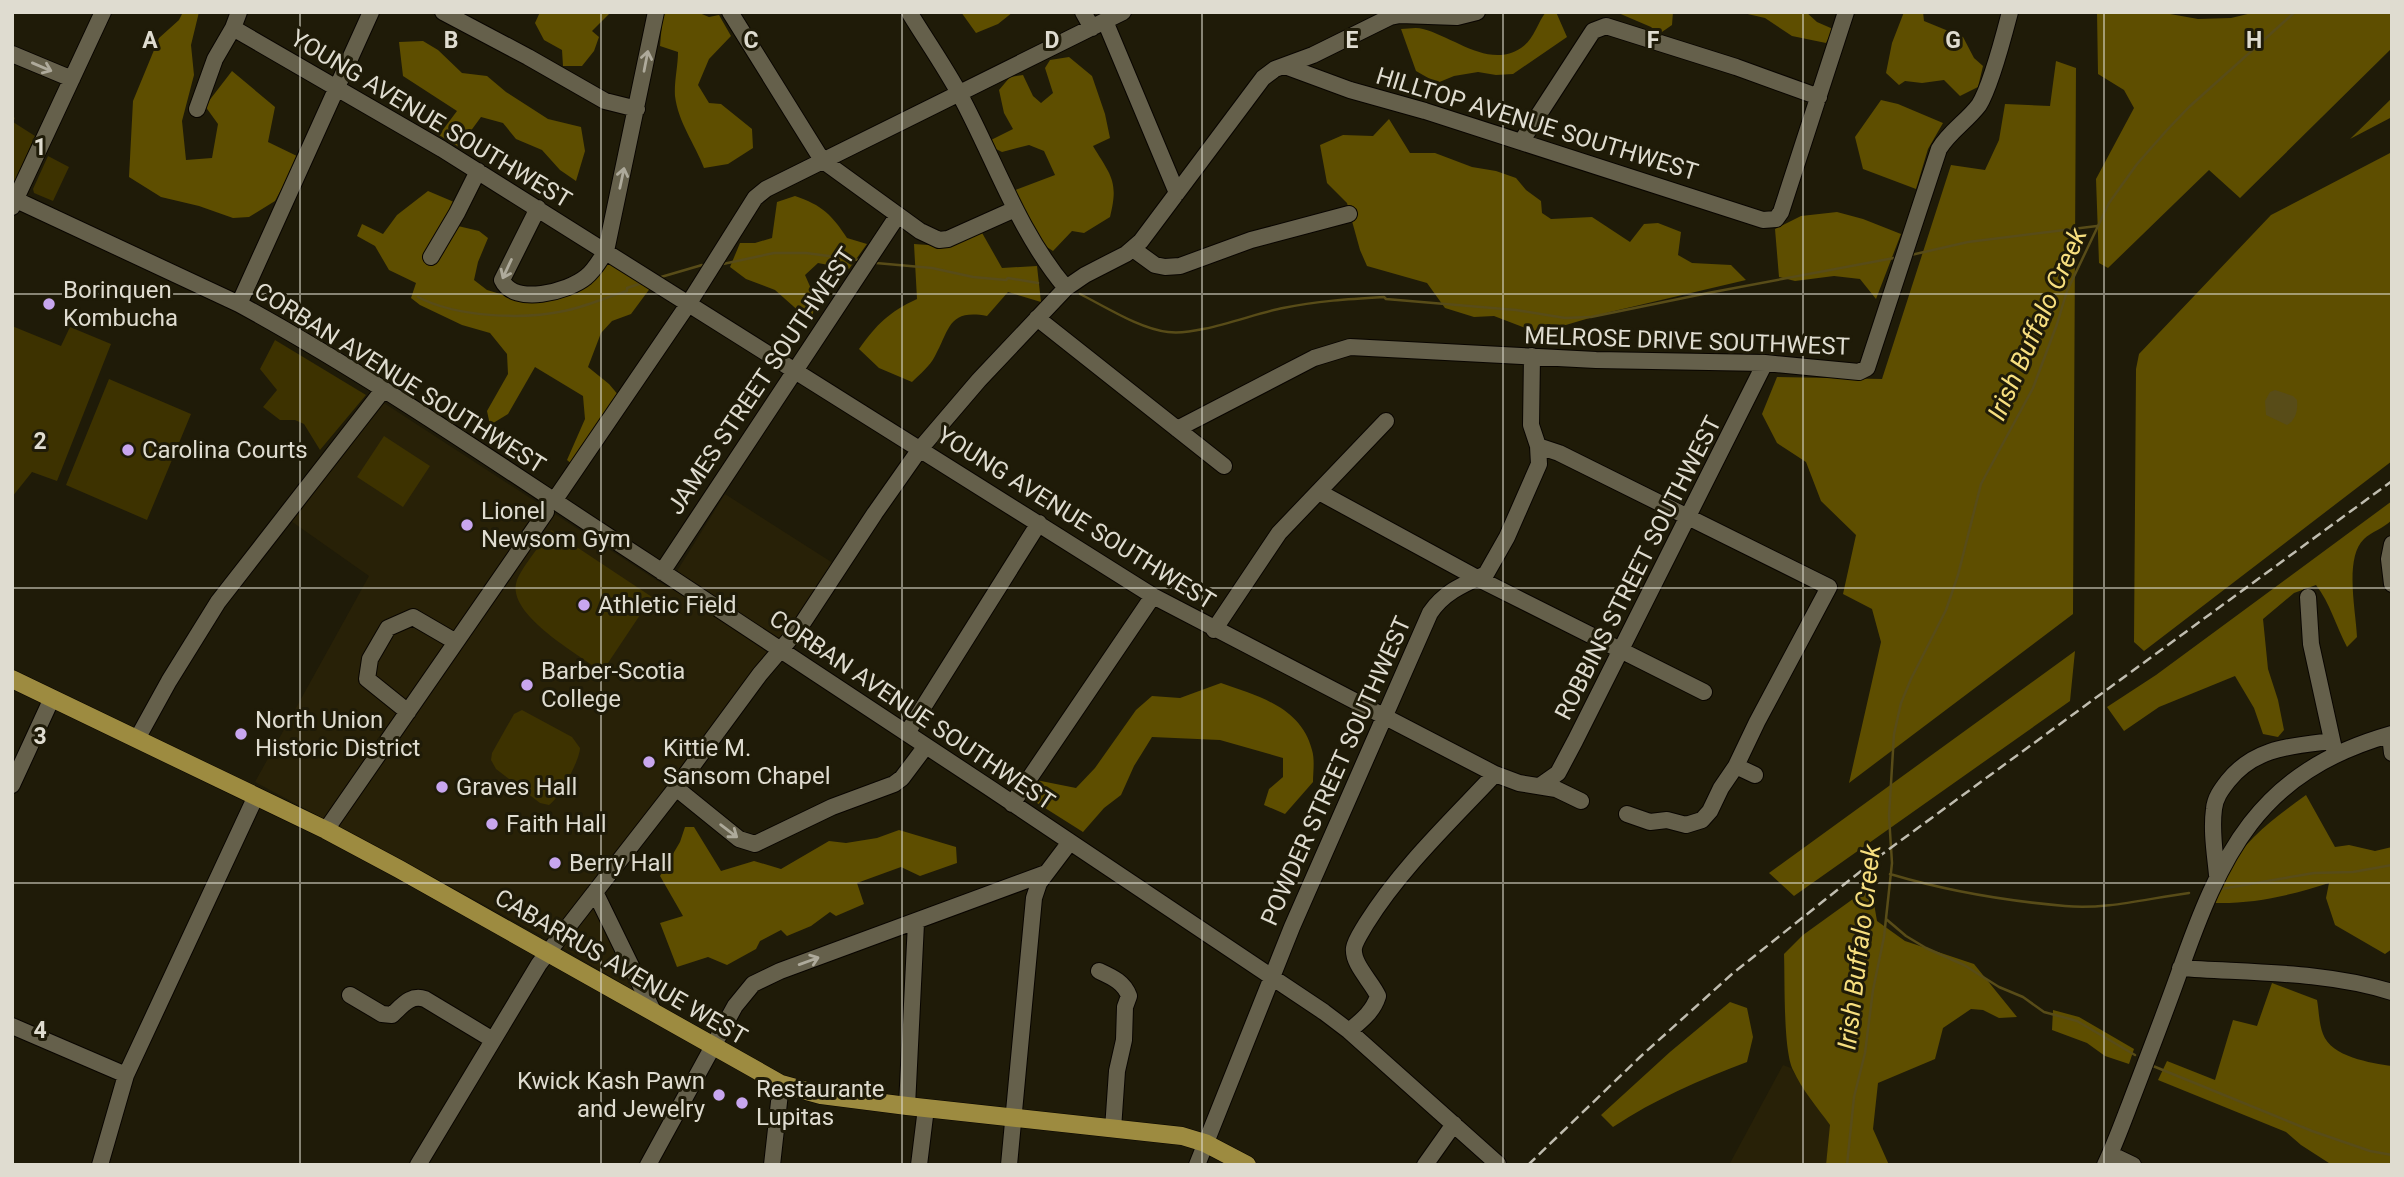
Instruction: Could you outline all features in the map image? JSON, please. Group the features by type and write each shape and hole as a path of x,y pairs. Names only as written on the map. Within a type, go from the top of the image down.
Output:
{"main road":[{"name":"CABARRUS AVENUE WEST","path":"12,679 326,830 780,1084 821,1095 1182,1136 1205,1143 1247,1165"}],"street":[{"path":"13,202 103,12"},
{"path":"197,109 215,59 239,12"},
{"path":"239,304 371,12"},
{"path":"443,12 605,102 636,109"},
{"path":"538,208 502,280 505,287 522,295 545,294 581,281 606,248 656,12"},
{"path":"730,12 822,160 898,215 939,240 948,239 1015,209"},
{"path":"909,12 959,94 1015,209 1042,257 1066,288"},
{"path":"1083,12 1099,25 1177,193"},
{"path":"326,830 688,303 755,198 781,180 1123,12"},
{"path":"418,1165 547,953 780,649 800,627 920,449 979,380 1066,288 1133,249 1264,78 1390,17 1457,17 1477,12"},
{"path":"1521,142 1593,31 1606,26 1736,67 1819,97 1846,12"},
{"name":"MELROSE DRIVE SOUTHWEST","path":"1177,429 1314,358 1342,349 1363,347 1532,356 1765,363 1859,372 1867,368 1939,149 1983,98 2010,12"},
{"name":"YOUNG AVENUE SOUTHWEST","path":"233,28 606,248 688,303 1153,596 1495,774 1519,783 1556,789 1581,801"},
{"path":"12,54 72,79"},
{"name":"HILLTOP AVENUE SOUTHWEST","path":"1285,66 1350,90 1763,220 1776,219 1781,212 1819,97"},
{"path":"431,257 478,171"},
{"name":"CORBAN AVENUE SOUTHWEST","path":"13,202 239,304 383,390 550,506 662,572 1272,976 1349,1031 1498,1164"},
{"path":"1133,249 1155,265 1180,266 1251,240 1349,214"},
{"name":"JAMES STREET SOUTHWEST","path":"662,572 898,215"},
{"path":"1037,318 1224,466"},
{"path":"1532,356 1531,425 1538,446 1559,453 1829,587 1736,766 1702,820 1686,825 1667,820 1650,822 1627,814"},
{"name":"ROBBINS STREET SOUTHWEST","path":"1541,785 1558,772 1765,363"},
{"path":"137,739 218,602 383,390"},
{"path":"1214,630 1267,548 1386,421"},
{"name":"POWDER STREET SOUTHWEST","path":"1196,1165 1272,976 1434,607 1438,601 1467,580 1486,575 1507,537 1539,464 1538,446"},
{"path":"1319,492 1477,578 1704,692"},
{"path":"907,733 1039,523"},
{"path":"2392,544 2389,559 2392,584"},
{"path":"1012,804 1153,596"},
{"path":"2308,597 2311,644 2333,748"},
{"path":"408,712 367,679 370,659 388,628 413,617 456,642"},
{"path":"12,785 52,698"},
{"path":"2217,875 2214,809 2217,797 2237,769 2260,754 2333,748 2391,734 2392,753"},
{"path":"676,788 733,835 755,844 832,807 894,784 902,778 926,746"},
{"path":"2133,1165 2107,1159 2217,875 2241,835 2263,808 2333,748"},
{"path":"1736,766 1755,775"},
{"path":"1349,1031 1368,1014 1378,996 1356,957 1354,948 1362,932 1379,903 1406,868 1495,774"},
{"path":"100,1165 126,1075 256,796"},
{"path":"1009,1165 1034,898 1039,883 1070,842"},
{"path":"648,1165 735,1006 747,989 765,976 916,923 1046,873"},
{"path":"595,892 654,1013"},
{"path":"916,923 916,1107 919,1165"},
{"path":"2180,968 2349,981 2392,992"},
{"path":"1098,971 1120,982 1126,987 1129,996 1125,1007 1124,1040 1117,1071 1113,1129"},
{"path":"349,995 382,1014 393,1015 411,998 417,996 493,1040"},
{"path":"12,1026 126,1075"},
{"path":"772,1165 780,1084"},
{"path":"1425,1165 1454,1124"}],"shaded area":[{"path":"183,12 199,12 191,45 194,75 182,121 186,160 212,158 218,124 205,106 232,71 275,107 268,142 299,157 275,201 249,217 233,218 161,197 129,177 133,101 159,38 179,20"},
{"path":"540,12 611,12 592,31 599,37 594,51 582,66 563,66 562,50 544,40 535,23"},
{"path":"663,12 697,12 709,17 719,15 731,36 709,59 698,85 709,103 721,104 752,129 753,148 728,164 704,168 683,124 675,96 678,52 660,46"},
{"path":"961,12 1013,12 998,24 976,33"},
{"path":"1546,12 1556,12 1567,37 1513,74 1478,72 1454,76 1437,83 1416,71 1401,29 1423,29 1484,53 1509,54 1525,45"},
{"path":"1616,12 1673,12 1672,25 1659,34 1651,27"},
{"path":"1739,12 1806,12 1817,22 1833,29 1826,43 1792,36 1765,18"},
{"path":"1904,12 1923,12 1924,21 1963,37 1974,58 1983,66 1978,87 1960,96 1944,80 1922,83 1905,81 1899,85 1886,73 1892,43"},
{"path":"2097,12 2159,12 2198,19 2231,18 2256,12 2392,12 2392,48 2240,198 2209,170 2108,268 2099,263 2096,179 2134,108 2124,90 2098,74"},
{"path":"423,41 438,50 462,73 487,76 506,92 548,119 581,127 585,151 576,181 560,170 542,150 516,139 503,123 481,117 459,147 439,135 457,111 403,76 399,42"},
{"path":"1069,57 1092,76 1105,114 1110,138 1093,146 1112,179 1114,195 1110,217 1084,233 1072,231 1053,251 1039,242 1013,191 1055,175 1044,151 1029,145 1002,152 990,146 991,140 1013,129 1004,113 999,90 1010,77 1023,75 1033,96 1041,103 1053,93 1045,68 1050,60"},
{"path":"2056,61 2076,68 2073,614 1849,783 1881,642 1872,609 1843,594 1856,535 1821,501 1806,462 1777,443 1762,414 1777,377 1882,379 1951,165 1985,170 1999,140 2005,104 2050,106"},
{"path":"2392,98 2392,117 2350,139"},
{"path":"1881,100 1898,104 1943,123 1928,149 1916,189 1863,169 1855,137"},
{"path":"12,116 15,118 13,122 35,136 14,183 12,182"},
{"path":"1389,119 1410,153 1435,153 1472,167 1516,178 1541,201 1542,213 1551,219 1592,217 1630,242 1644,224 1658,223 1681,232 1678,255 1692,263 1731,265 1746,280 1610,312 1559,327 1533,331 1494,316 1474,317 1445,308 1427,283 1367,266 1347,203 1327,183 1320,145 1343,135 1373,136"},
{"path":"2392,152 2392,461 2144,651 2134,642 2136,369 2139,354 2271,215"},
{"path":"48,156 69,167 53,201 34,193 33,189"},
{"path":"428,191 454,202 458,226 479,231 488,238 474,280 487,290 507,296 585,283 609,263 651,287 631,314 612,321 601,333 588,367 620,397 573,465 567,460 585,419 583,396 535,367 508,414 490,425 487,411 508,374 507,354 490,333 462,325 411,298 416,283 389,270 375,246 357,236 362,224 383,234 397,215"},
{"path":"795,196 825,212 847,238 867,244 849,269 818,263 805,275 816,300 811,322 775,290 746,279 730,267 740,243 755,243 772,238 777,202"},
{"path":"1837,212 1901,234 1876,299 1860,279 1834,276 1795,281 1779,277 1775,229 1801,216"},
{"path":"981,231 1002,268 1037,266 1041,302 1008,292 987,316 957,318 935,356 912,382 879,368 859,349 884,320 917,299 914,244 942,246"},
{"path":"12,326 61,346 70,327 111,344 57,481 32,472 12,497"},
{"path":"275,340 366,395 320,450 304,424 295,420 280,420 263,407 277,390 260,369"},
{"name":"Carolina Courts","path":"109,379 191,414 147,520 66,485"},
{"path":"2275,390 2297,400 2296,414 2287,425 2266,415 2265,401 2270,392"},
{"name":"Barber-Scotia College","path":"384,403 667,587 725,494 836,565 590,889 636,992 550,940 255,782 369,576 291,521"},
{"path":"384,436 430,466 403,507 357,477"},
{"path":"2392,501 2392,520 2364,539 2354,559 2357,637 2347,647 2316,585 2294,593 2263,619 2268,669 2284,730 2278,737 2263,734 2254,708 2235,676 2159,707 2124,731 2107,707 2156,675"},
{"name":"Athletic Field","path":"551,530 652,597 602,672 532,620 516,593 517,580"},
{"path":"2075,651 2070,701 1794,896 1769,873"},
{"path":"1221,683 1276,705 1298,723 1306,735 1313,754 1313,782 1285,814 1264,805 1269,789 1283,777 1283,758 1220,740 1152,737 1134,766 1121,795 1104,808 1083,832 1026,796 1036,780 1076,788 1095,768 1136,710 1152,696 1180,698"},
{"path":"522,710 572,737 580,748 568,779 549,805 540,803 496,769 491,760 492,753 514,714"},
{"path":"2306,795 2335,847 2349,845 2375,851 2392,847 2392,949 2385,954 2335,925 2326,898 2329,883 2273,898 2215,903 2227,872 2243,849 2273,820"},
{"path":"685,827 694,827 721,871 754,861 781,869 829,841 846,843 877,838 899,830 956,847 957,863 920,876 901,867 857,883 864,904 836,916 830,912 811,926 787,936 781,930 760,941 756,949 727,965 708,957 677,967 660,923 683,916 660,876 680,842"},
{"path":"1871,886 1877,921 1905,941 1974,964 2017,1017 1999,1018 1983,1010 1971,1009 1943,1028 1935,1059 1878,1083 1873,1129 1889,1165 1826,1165 1830,1125 1801,1084 1790,1060 1786,1031 1784,954 1803,935"},
{"path":"2272,983 2317,1000 2323,1034 2334,1048 2353,1058 2392,1066 2392,1165 2332,1165 2286,1132 2158,1080 2167,1061 2215,1080 2233,1020 2257,1026"},
{"path":"1730,1002 1747,1008 1753,1037 1747,1062 1678,1091 1613,1127 1601,1115 1670,1052"},
{"path":"2053,1010 2079,1017 2134,1049 2129,1064 2105,1056 2087,1043 2052,1030"},
{"path":"1783,1065 1791,1068 1831,1125 1826,1165 1729,1165"}],"waterway":[{"name":"Irish Buffalo Creek","path":"1847,1165 1854,1097 1865,1053 1873,990 1884,937 1892,863 1889,816 1894,734 1901,703 1911,679 1946,610 1958,575 1981,484 2033,388 2067,291 2109,203 2137,164 2189,107 2295,12"},
{"path":"1911,255 1968,242 2097,226"},
{"path":"723,264 774,253 806,253 859,260"},
{"path":"1080,294 1135,322 1168,332 1209,328 1295,306 1384,297 1516,310 1565,318 1591,317 1894,258"},
{"path":"876,263 1038,283"},
{"path":"661,277 702,265"},
{"path":"418,297 433,304 470,313 509,316 547,314 580,307 642,283"},
{"path":"2221,889 2314,873 2353,872 2392,865"},
{"path":"1890,874 1977,894 2080,907 2189,893"},
{"path":"1886,919 1926,948 1964,965 1999,987 2023,997 2044,1012 2077,1021 2135,1055"},
{"path":"2153,1066 2312,1131 2370,1151 2392,1155"}],"railway":[{"path":"1528,1165 1640,1057 1732,974 1881,855 2392,481"}],"place":[{"name":"Borinquen Kombucha","path":"49,304"},
{"name":"Carolina Courts","path":"128,450"},
{"name":"Lionel Newsom Gym","path":"467,525"},
{"name":"Athletic Field","path":"584,605"},
{"name":"Barber-Scotia College","path":"527,685"},
{"name":"North Union Historic District","path":"241,734"},
{"name":"Kittie M. Sansom Chapel","path":"649,762"},
{"name":"Graves Hall","path":"442,787"},
{"name":"Faith Hall","path":"492,824"},
{"name":"Berry Hall","path":"555,863"},
{"name":"Kwick Kash Pawn and Jewelry","path":"719,1095"},
{"name":"Restaurante Lupitas","path":"742,1103"}]}
